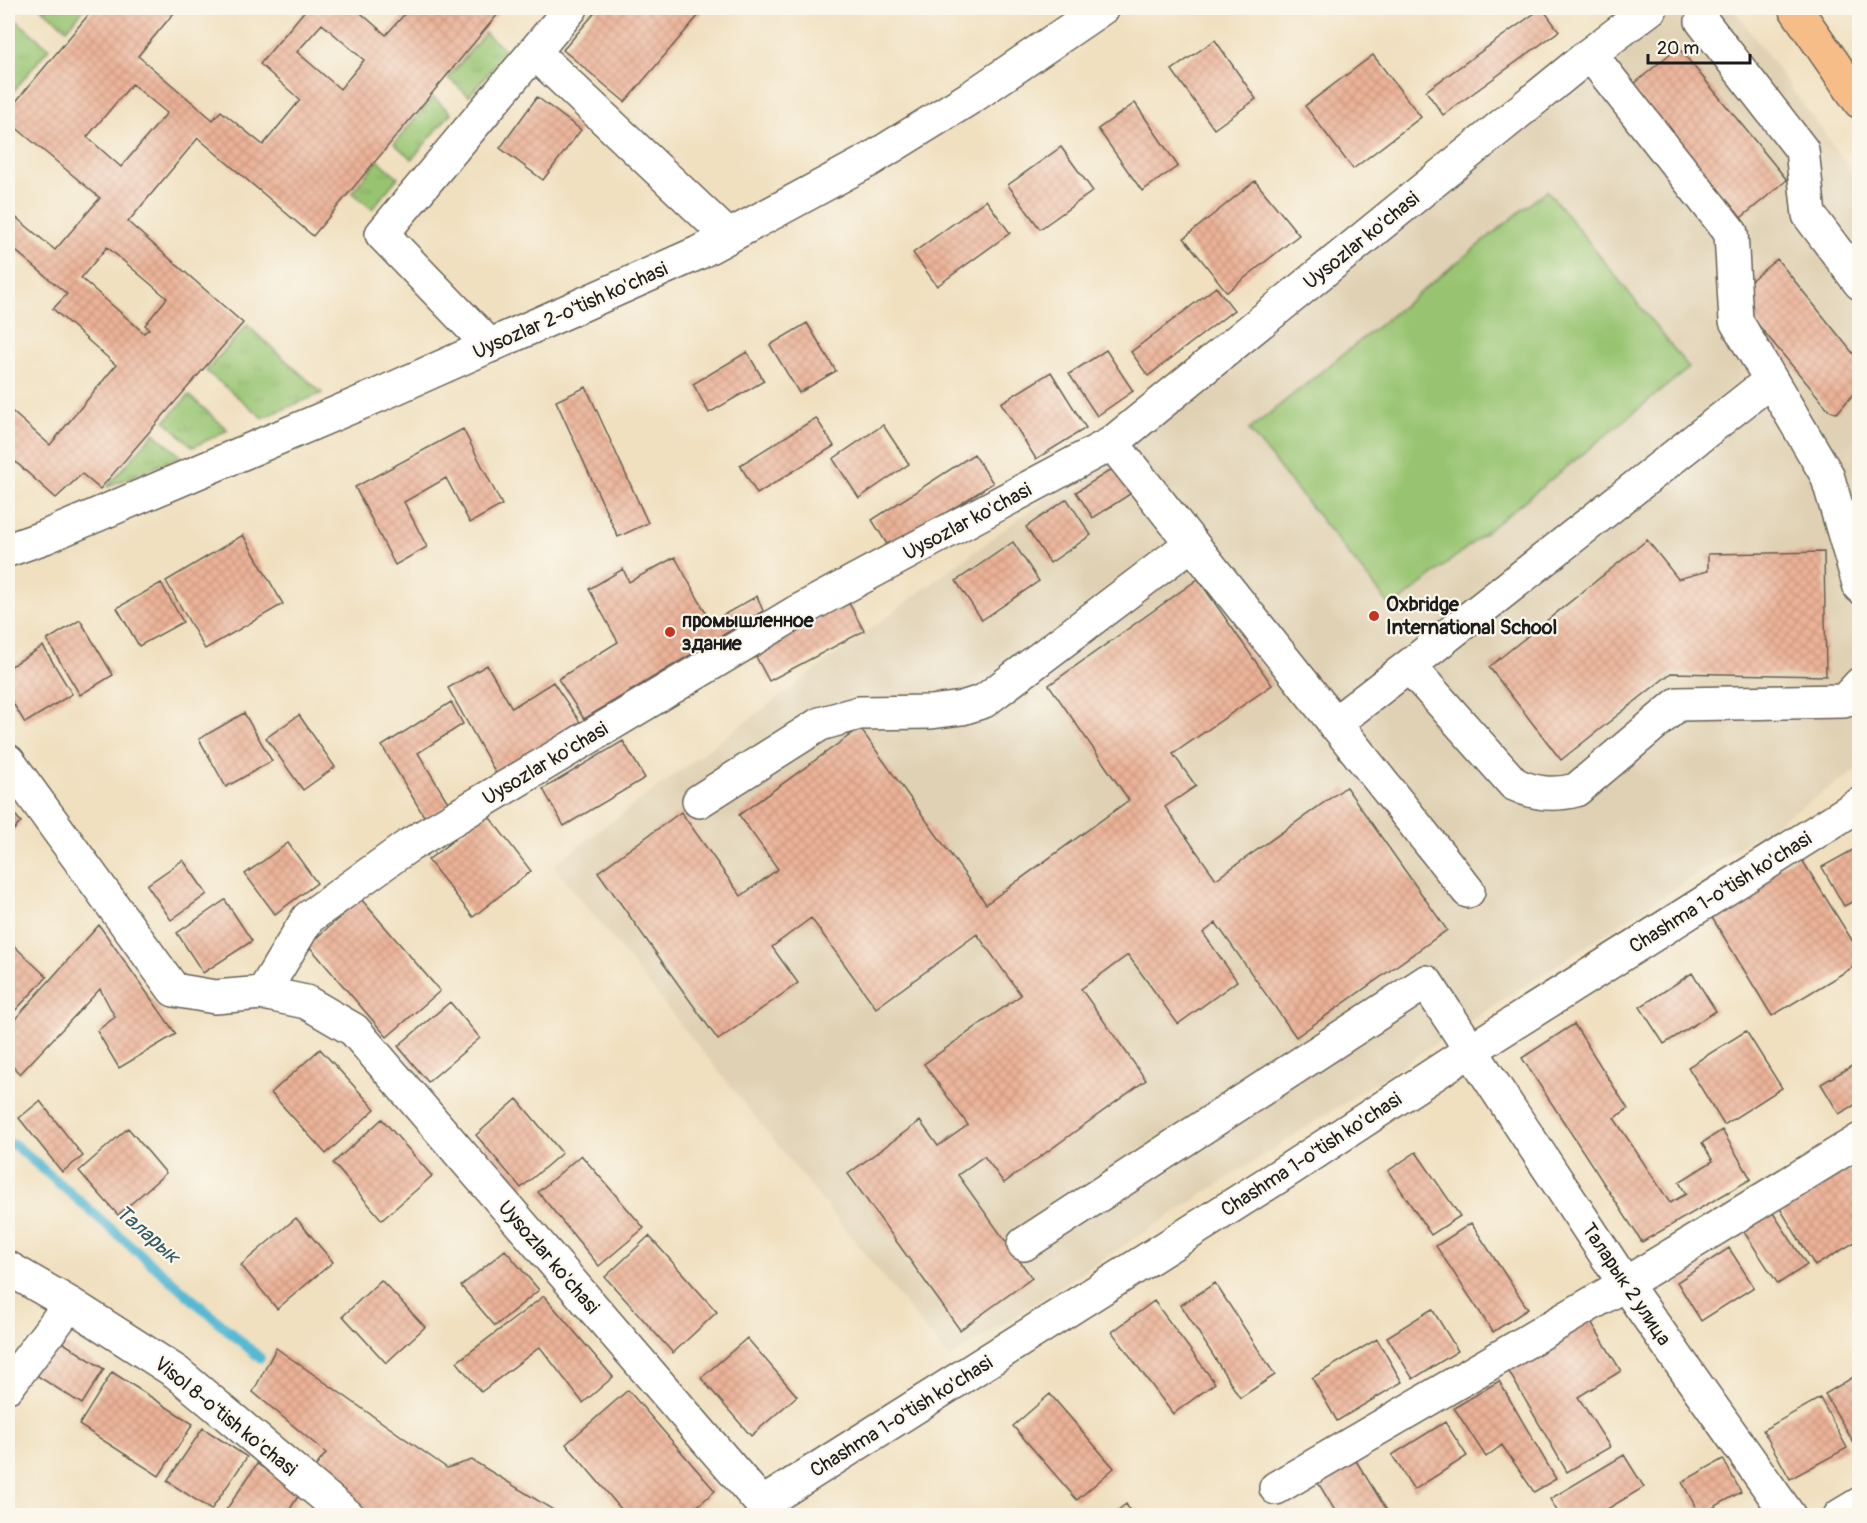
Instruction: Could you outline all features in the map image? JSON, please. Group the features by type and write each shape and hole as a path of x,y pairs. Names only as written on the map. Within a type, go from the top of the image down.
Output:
{"main road":[{"path":"1795,8 1860,102"}],"street":[{"path":"490,346 382,234 571,8"},
{"name":"Uysozlar 2-o'tish ko'chasi","path":"8,550 45,537 490,346 698,253 878,155 973,96 1102,8"},
{"name":"Uysozlar ko'chasi","path":"263,993 308,918 408,846 797,612 1112,443 1590,54 1651,8"},
{"path":"1702,21 1803,150 1809,215 1860,283"},
{"path":"534,52 728,236"},
{"path":"1590,54 1731,233 1736,321 1827,476 1860,587"},
{"path":"1334,724 1771,380"},
{"path":"1112,443 1468,891"},
{"path":"699,801 820,724 859,713 931,712 962,708 984,700 1191,544"},
{"path":"1409,666 1514,784 1529,791 1560,794 1576,790 1678,704 1844,701 1860,684"},
{"name":"Uysozlar ko'chasi","path":"8,761 174,990 215,997 263,993 306,1002 354,1030 762,1504"},
{"name":"Chashma 1-o'tish ko'chasi","path":"762,1504 1860,804"},
{"name":"Таларык 2 улица","path":"1024,1244 1426,981 1625,1284 1789,1515"},
{"path":"1276,1488 1625,1284 1860,1140"},
{"name":"Visol 8-o'tish ko'chasi","path":"8,1268 70,1304 176,1372 348,1515"},
{"path":"8,1386 70,1304"},
{"path":"1840,1515 1860,1503"}],"shaded area":[{"name":"Oxbridge International School","path":"1680,8 1733,8 1859,181 1859,769 949,1359 553,865 1095,462"}],"green space":[{"path":"41,8 85,8 67,29"},
{"path":"11,16 49,48 8,98 8,20"},
{"path":"485,33 507,51 469,96 448,78"},
{"path":"433,97 451,113 412,159 394,144"},
{"path":"378,160 398,177 372,209 352,193"},
{"path":"1547,190 1689,368 1392,608 1249,430"},
{"path":"247,325 322,393 263,418 206,371"},
{"path":"189,395 228,430 193,447 165,421"},
{"path":"154,433 181,456 107,487"}],"building":[{"path":"94,8 178,8 138,56 213,120 221,111 263,145 300,100 260,64 307,8 355,8 386,35 410,8 503,8 313,236 198,138 128,222 243,323 100,489 82,474 56,498 11,458 8,463 8,408 50,445 116,365 53,309 67,294 11,247 8,252 8,221 13,215 55,250 100,198 8,121 8,111","holes":["322,24 364,60 340,89 297,52","132,84 167,113 121,167 87,137","107,247 167,298 145,325 149,329 144,333 81,278"]},
{"path":"599,8 705,8 625,102 563,50"},
{"path":"1542,8 1559,31 1443,115 1426,91"},
{"path":"1215,40 1256,99 1214,129 1172,70"},
{"path":"1678,47 1787,180 1737,221 1628,89"},
{"path":"1373,55 1421,117 1353,169 1305,106"},
{"path":"537,97 581,130 543,180 500,148"},
{"path":"1135,103 1178,166 1142,191 1098,129"},
{"path":"1061,147 1093,191 1040,229 1008,185"},
{"path":"1255,181 1299,235 1227,292 1184,238"},
{"path":"986,200 1010,233 937,286 913,253"},
{"path":"1777,259 1860,362 1860,386 1838,412 1829,410 1745,309 1744,286"},
{"path":"1216,287 1234,310 1148,376 1131,352"},
{"path":"807,323 836,371 799,393 770,345"},
{"path":"1106,350 1133,391 1097,416 1069,374"},
{"path":"747,352 764,381 709,413 693,384"},
{"path":"1051,372 1086,428 1036,459 1001,403"},
{"path":"586,387 648,523 618,537 556,401"},
{"path":"816,418 834,446 757,494 740,465"},
{"path":"883,425 909,464 859,498 833,459"},
{"path":"463,429 502,505 470,523 446,478 404,502 427,547 395,565 355,487"},
{"path":"974,454 993,483 890,549 872,520"},
{"path":"1114,468 1130,494 1093,518 1076,492"},
{"path":"1067,499 1091,535 1050,563 1026,527"},
{"path":"243,535 283,604 205,649 166,581"},
{"path":"1647,540 1678,579 1708,571 1708,554 1824,552 1826,676 1671,673 1561,760 1489,667"},
{"path":"1013,542 1039,581 982,620 956,581"},
{"name":"промышленное здание","path":"675,557 711,622 757,596 763,611 584,719 558,679 618,642 589,589 623,569 629,582"},
{"path":"1198,579 1272,685 1173,754 1196,786 1165,807 1216,879 1346,787 1447,930 1296,1037 1216,923 1203,933 1237,981 1178,1024 1128,955 1081,989 1146,1080 1004,1183 984,1156 958,1175 1032,1278 960,1330 848,1174 920,1121 938,1146 968,1125 924,1064 1021,995 977,934 876,1008 811,918 772,947 798,983 718,1040 598,872 681,812 741,896 778,869 739,815 860,728 986,904 1129,800 1049,685"},
{"path":"161,583 183,622 139,646 117,608"},
{"path":"849,603 864,631 769,681 754,653"},
{"path":"80,620 113,675 80,695 47,640"},
{"path":"43,646 72,694 25,723 8,695 8,668"},
{"path":"487,665 512,708 553,682 580,722 498,777 448,688"},
{"path":"451,702 463,724 418,753 449,804 425,818 382,746"},
{"path":"244,713 272,761 226,787 199,739"},
{"path":"299,715 335,767 303,790 266,738"},
{"path":"623,741 645,778 564,826 543,789"},
{"path":"8,806 21,822 8,836"},
{"path":"487,814 531,871 473,917 428,860"},
{"path":"288,843 317,883 275,914 245,874"},
{"path":"1860,846 1860,898 1844,906 1822,867"},
{"path":"1799,855 1860,953 1860,963 1772,1016 1708,911"},
{"path":"183,860 207,894 171,920 147,885"},
{"path":"361,899 440,991 387,1037 308,945"},
{"path":"225,900 252,941 203,973 177,933"},
{"path":"99,925 176,1034 119,1068 97,1031 115,1017 100,989 20,1074 8,1062 8,1027"},
{"path":"10,942 47,977 8,1018 8,944"},
{"path":"1692,973 1716,1011 1664,1044 1640,1007"},
{"path":"450,1002 480,1038 428,1082 398,1046"},
{"path":"1574,1024 1628,1109 1614,1118 1670,1203 1686,1194 1679,1182 1713,1161 1702,1143 1722,1130 1751,1179 1642,1242 1522,1058"},
{"path":"1746,1031 1782,1088 1724,1125 1688,1067"},
{"path":"320,1049 375,1109 326,1154 271,1093"},
{"path":"1860,1061 1860,1102 1839,1114 1821,1084"},
{"path":"517,1099 562,1153 521,1188 476,1135"},
{"path":"40,1101 83,1156 62,1172 19,1118"},
{"path":"382,1119 432,1176 382,1220 333,1163"},
{"path":"128,1128 166,1173 118,1215 79,1171"},
{"path":"1416,1152 1460,1216 1431,1235 1388,1171"},
{"path":"581,1155 644,1228 599,1266 538,1192"},
{"path":"1860,1158 1860,1239 1815,1266 1779,1207"},
{"path":"1771,1210 1807,1265 1778,1284 1742,1229"},
{"path":"296,1218 333,1262 277,1309 241,1265"},
{"path":"1471,1223 1528,1309 1493,1332 1436,1246"},
{"path":"649,1236 717,1312 673,1353 605,1277"},
{"path":"1729,1248 1754,1287 1701,1321 1677,1282"},
{"path":"505,1250 539,1290 495,1326 461,1286"},
{"path":"381,1280 425,1327 386,1363 343,1316"},
{"path":"1215,1283 1275,1375 1240,1398 1181,1305"},
{"path":"544,1296 613,1377 583,1403 540,1347 481,1392 457,1362"},
{"path":"1154,1301 1215,1383 1173,1414 1112,1332"},
{"path":"1432,1309 1458,1351 1413,1379 1387,1337"},
{"path":"1590,1320 1621,1371 1578,1397 1610,1447 1567,1472 1509,1372"},
{"path":"51,1335 104,1369 82,1404 28,1370"},
{"path":"747,1338 797,1396 751,1436 701,1378"},
{"path":"1377,1339 1402,1382 1337,1421 1312,1378"},
{"path":"276,1348 447,1468 472,1460 563,1516 363,1516 309,1475 326,1453 253,1392"},
{"path":"112,1372 193,1424 159,1476 79,1425"},
{"path":"1860,1373 1860,1442 1855,1445 1825,1394"},
{"path":"1499,1381 1556,1479 1534,1492 1502,1445 1486,1457 1454,1408"},
{"path":"628,1390 715,1491 686,1516 627,1516 566,1444"},
{"path":"1050,1394 1114,1468 1077,1500 1013,1426"},
{"path":"1820,1398 1847,1448 1790,1479 1763,1430"},
{"path":"1445,1422 1467,1456 1414,1490 1392,1455"},
{"path":"203,1428 247,1457 211,1510 167,1481"},
{"path":"1348,1448 1388,1512 1383,1516 1338,1516 1311,1471"},
{"path":"1624,1455 1644,1487 1596,1516 1560,1516 1550,1499"},
{"path":"1723,1459 1741,1492 1700,1515 1682,1482"},
{"path":"257,1464 300,1493 286,1516 222,1516"},
{"path":"1126,1504 1133,1516 1110,1516"}],"waterway":[{"name":"Таларык","path":"8,1144 15,1145 260,1358"}],"place":[{"name":"Oxbridge International School","path":"1374,616"},
{"name":"промышленное здание","path":"670,632"}]}
